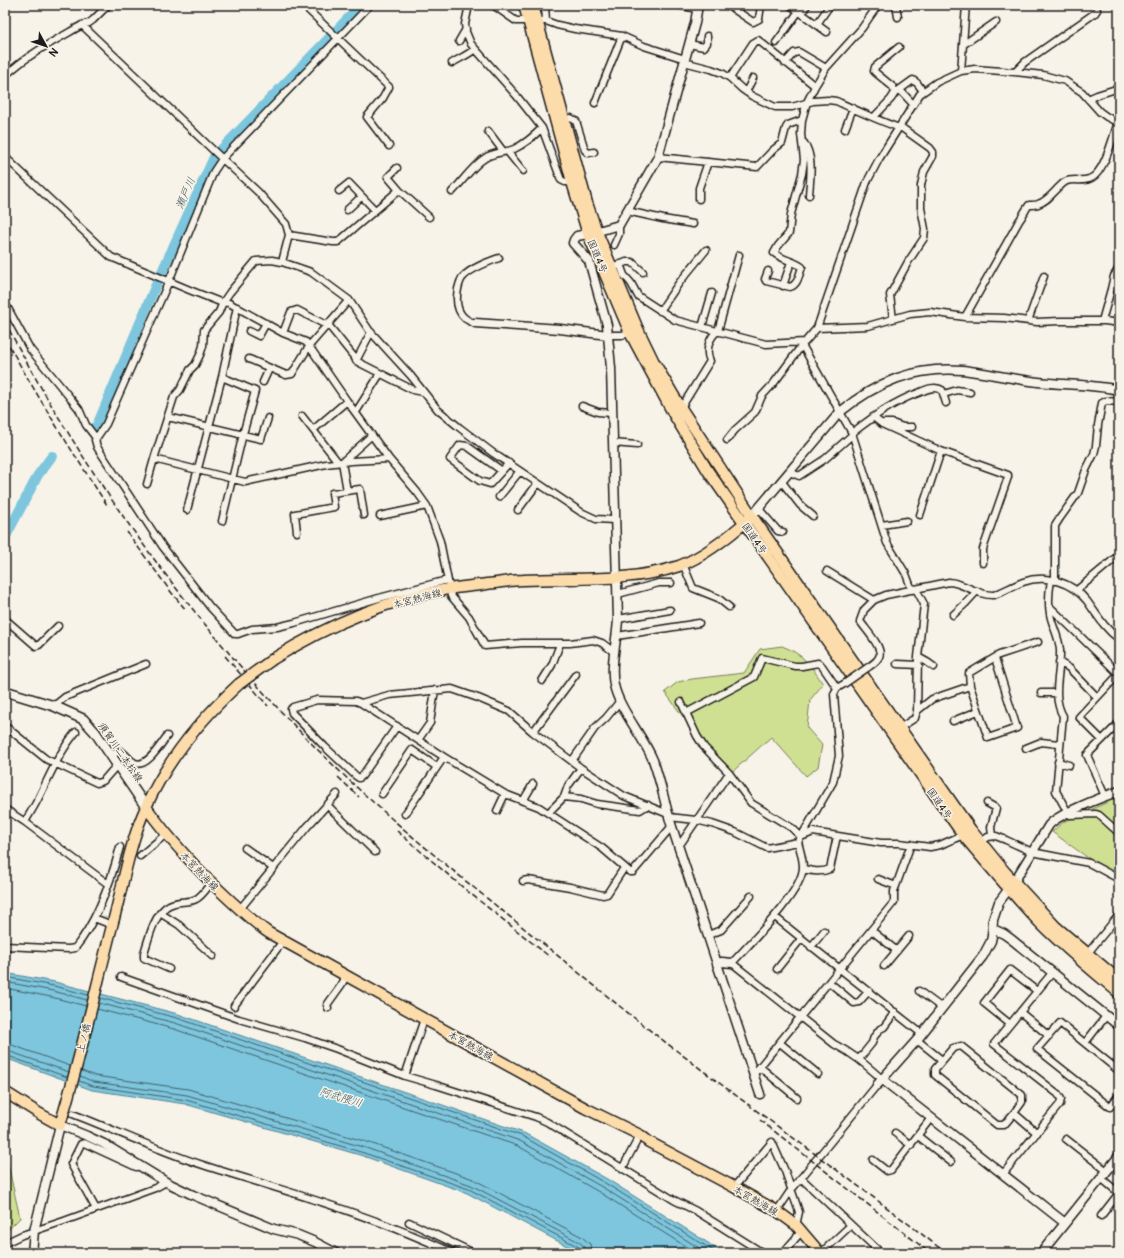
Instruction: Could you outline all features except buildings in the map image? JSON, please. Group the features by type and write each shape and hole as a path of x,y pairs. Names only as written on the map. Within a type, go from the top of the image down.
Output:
{"main road":[{"name":"国道4号","path":"524,5 537,21 572,182 630,333 674,415 708,471 752,516"},
{"name":"国道4号","path":"533,5 587,203 592,233 616,266 651,355 680,408 963,836 1011,886 1064,946 1119,993"},
{"name":"本宮熱海線","path":"100,970 128,861 146,807 165,771 196,728 216,705 239,684 273,659 317,634 360,615 448,584 521,580 617,578 662,570 683,564 706,552 752,516"},
{"name":"須賀川二本松線","path":"5,691 54,706 78,716 89,724 146,807"},
{"name":"国道4号","path":"895,731 981,842 1011,886 1087,954 1119,980"},
{"name":"本宮熱海線","path":"146,807 166,834 211,883 260,927 585,1108 640,1135 649,1142 734,1187 777,1212 799,1229 821,1253"},
{"name":"上ノ橋","path":"60,1125 100,970"},
{"path":"5,1092 60,1125"}],"street":[{"path":"5,76 13,68 39,50 82,24 89,23 108,5"},
{"path":"303,5 389,87 383,98 367,117 389,146"},
{"path":"370,5 337,37 222,158 214,171 106,424 95,440 97,447 163,547 210,607 236,634 252,629 277,627 294,623 378,598 448,584"},
{"path":"469,5 466,29 468,38 475,49 516,95 542,128 561,180 565,182 572,182"},
{"path":"493,5 516,21 537,21 575,29 622,36 684,61 711,69 730,78 746,92 776,108 792,107 807,102 828,100 836,101 898,129 902,128 924,143 933,152 933,156 924,172 921,185 921,208 925,229 924,238 908,262 890,295 893,319"},
{"path":"537,21 545,5"},
{"path":"614,245 621,232 627,211 658,157 689,44 698,7 677,5"},
{"path":"732,5 732,8 753,22 759,19 761,5"},
{"path":"790,5 827,32"},
{"path":"776,43 807,5"},
{"path":"817,24 830,5"},
{"path":"768,270 765,279 766,281 790,287 794,286 797,282 802,267 774,253 789,233 791,214 804,166 803,142 801,134 802,120 807,102 826,68 862,28 878,5"},
{"path":"896,5 898,17"},
{"path":"961,71 966,5"},
{"path":"1015,72 1025,62 1095,13 1097,10"},
{"path":"964,44 996,22"},
{"path":"82,24 258,192 286,224 288,235 282,262"},
{"path":"459,41 466,29"},
{"path":"595,103 622,36"},
{"path":"689,44 704,47 707,43 708,36"},
{"path":"730,78 756,40 761,42 815,86"},
{"path":"899,47 878,64 874,70 913,104"},
{"path":"452,63 475,49"},
{"path":"785,63 794,53 799,52 826,68"},
{"path":"727,440 735,430 755,412 762,396 817,328 867,182 913,104 923,91 961,71 975,69 1015,72 1065,80 1078,89 1100,112 1119,123 1103,164 1096,175 1085,180 1067,181 1044,201 1038,204 1029,205 965,317"},
{"path":"746,92 753,78"},
{"path":"874,117 898,91 913,80 923,91"},
{"path":"1088,99 1119,88"},
{"path":"845,129 853,108"},
{"path":"564,120 571,118 576,121 585,150 588,153 594,152"},
{"path":"658,157 756,167 782,143 788,125 802,120"},
{"path":"452,192 462,183 483,158 514,149 526,142 542,128"},
{"path":"488,131 523,171"},
{"path":"803,142 809,152 809,195"},
{"path":"5,157 111,257 192,292 237,307 283,333 306,342 389,459 427,506 440,541 451,596 469,617 485,646 522,643 560,644 597,640 614,652"},
{"path":"699,199 699,188 708,162"},
{"path":"397,168 388,177 399,190 429,217"},
{"path":"339,191 349,183 375,210"},
{"path":"288,235 338,242 399,190"},
{"path":"347,210 361,197"},
{"path":"627,211 693,224"},
{"path":"621,232 592,233 577,236 573,243 589,261 608,335 611,368 614,520 618,594 618,619 614,652 613,681 620,701 637,729 652,760 672,826 760,1094"},
{"path":"660,311 679,283 706,250"},
{"path":"680,408 710,361 708,349 711,339 718,331 739,255"},
{"path":"499,258 473,270 463,277 459,284 456,301 457,308 464,318 470,322 560,328 608,335 622,335 630,333"},
{"path":"147,484 174,397 180,390 190,370 195,365 200,355 203,346 204,330 220,312 223,302 256,261 272,260 311,272 349,300 371,332 411,376 438,410 460,428 508,463 581,512 596,519 614,520"},
{"path":"643,272 632,262 626,262 616,266 631,283 638,296 675,320 766,344 804,344"},
{"path":"782,286 791,262"},
{"path":"1102,321 1112,289 1114,276 1119,268"},
{"path":"1028,321 1044,276"},
{"path":"702,327 712,293"},
{"path":"249,360 286,375 292,374 309,346 328,326 349,300"},
{"path":"5,303 30,349 71,399 86,425 96,438"},
{"path":"187,510 222,377 237,307"},
{"path":"283,333 291,312 297,310 328,326 356,360 380,374 413,390 423,392"},
{"path":"817,328 868,326 910,314 930,312 965,317 1004,318 1037,322 1102,321 1119,323"},
{"path":"249,331 259,336 266,323"},
{"path":"356,360 371,332"},
{"path":"804,344 852,434 888,543 924,604 918,657 918,711 915,718 895,731"},
{"path":"263,382 269,369"},
{"path":"783,532 778,531 752,516 840,412 857,398 883,383 899,376 919,372 962,370 1038,382 1119,390"},
{"path":"356,412 380,374"},
{"path":"222,377 255,391 231,479 222,520"},
{"path":"790,472 799,476 825,458 873,417 902,399 927,389 940,388 944,394 946,403"},
{"path":"944,394 957,390 970,392"},
{"path":"313,430 347,401"},
{"path":"1119,402 1106,401 1102,403 1094,454 1086,470 1080,489 1055,526 1053,580 1049,606 1050,615 1057,634 1060,650 1057,692 1058,709 1063,716 1059,744 1056,792 1070,815 1099,815 1119,833"},
{"path":"582,406 598,412 612,413"},
{"path":"302,416 340,462 347,491"},
{"path":"168,417 261,439 268,418"},
{"path":"873,417 882,424 941,451 1008,475 983,549 983,563"},
{"path":"882,424 887,422 900,427 912,427"},
{"path":"340,462 372,435"},
{"path":"613,443 637,445"},
{"path":"502,471 467,446 460,445 450,459 480,482 490,484 502,471 508,463"},
{"path":"920,515 941,451"},
{"path":"154,459 245,482 340,462 389,459"},
{"path":"499,497 520,471"},
{"path":"782,482 800,505 813,516"},
{"path":"518,510 538,483"},
{"path":"297,532 295,514 334,507 332,493 360,489 364,516"},
{"path":"380,516 427,506"},
{"path":"882,525 907,520"},
{"path":"1077,590 1119,555"},
{"path":"683,564 693,588 718,598 729,607"},
{"path":"827,571 874,600"},
{"path":"800,840 833,782 839,756 834,694 837,688 867,668 878,658 880,652 876,643 861,623 860,618 864,610 874,600 914,589 950,582 956,582 985,594 994,595 1024,582 1037,579 1053,580 1077,590 1103,624 1119,639"},
{"path":"618,594 659,583 671,583"},
{"path":"953,615 977,591"},
{"path":"1049,606 1119,674 1079,717 1102,740"},
{"path":"618,619 670,610"},
{"path":"5,618 36,646 39,645 58,626"},
{"path":"617,636 699,623"},
{"path":"995,658 1017,728 988,738 970,686 969,673 999,655 1038,642"},
{"path":"542,682 552,665 560,644"},
{"path":"918,657 934,668"},
{"path":"686,713 754,677 762,658 795,666 818,663 822,666 837,688"},
{"path":"1059,662 1069,668 1097,697"},
{"path":"54,706 65,697 146,664"},
{"path":"898,664 919,665"},
{"path":"533,732 576,674"},
{"path":"918,711 932,699 970,686"},
{"path":"361,703 389,695 452,689 502,707 516,716 533,732 581,768 624,796 648,805 669,816 696,820 735,832 767,848 800,840 813,832 882,843 911,844 930,847 963,836"},
{"path":"418,740 430,723 435,690"},
{"path":"1041,693 1057,692"},
{"path":"397,726 362,776 359,778 325,747 291,711 293,707 317,700 356,701 361,703 505,794 539,807 602,848 630,872 634,872 672,826"},
{"path":"572,761 595,728 606,718 620,701"},
{"path":"681,702 697,736 704,747 733,777 751,803 792,828 800,840 803,869 794,889 786,903 732,963"},
{"path":"953,721 978,711"},
{"path":"1105,796 1087,755 1119,722"},
{"path":"5,726 33,749 55,763 96,783 103,781 117,765"},
{"path":"25,822 41,794 55,763 68,741 76,732"},
{"path":"110,755 120,751 135,763 142,763 153,755 167,736"},
{"path":"1026,748 1041,742 1059,744"},
{"path":"382,794 412,750 437,767"},
{"path":"405,814 444,756"},
{"path":"1058,762 1069,765"},
{"path":"548,813 564,797 568,786 581,768"},
{"path":"679,846 729,773"},
{"path":"523,802 533,784"},
{"path":"777,1212 791,1190 919,1037 982,956 991,942 993,920 997,907 1051,823 1068,813 1105,796 1118,793"},
{"path":"240,909 273,868 337,794"},
{"path":"497,812 505,794"},
{"path":"564,797 581,799 597,804 640,810 648,805"},
{"path":"987,803 996,808 991,827 992,836"},
{"path":"327,805 375,852"},
{"path":"5,809 25,822 108,884"},
{"path":"140,856 166,834"},
{"path":"803,869 815,872 830,869 837,836"},
{"path":"981,842 992,836 1006,840 1032,852 1089,863 1119,879"},
{"path":"753,1075 894,902 894,891 911,844"},
{"path":"5,946 75,948 82,939 103,900 120,847"},
{"path":"245,848 273,868"},
{"path":"523,881 528,880 570,887 603,896 607,894 624,868"},
{"path":"878,879 896,886"},
{"path":"169,969 144,958 144,953 160,913 166,907 174,903 196,899 211,883"},
{"path":"708,935 721,930 751,896"},
{"path":"160,913 179,925 213,956"},
{"path":"1087,954 1119,915"},
{"path":"775,916 801,939 895,1012 942,1060"},
{"path":"94,918 112,925"},
{"path":"993,929 1011,939 1119,1026"},
{"path":"872,930 897,951"},
{"path":"811,947 824,931"},
{"path":"884,966 910,936"},
{"path":"777,969 801,939"},
{"path":"234,1006 283,941"},
{"path":"717,963 732,963 834,1044 850,1052 859,1059 880,1083 931,1118 1065,1223"},
{"path":"1010,1024 984,1003 1010,970 1037,991"},
{"path":"1003,1174 1060,1104 1061,1099 1058,1094 994,1044 1052,973"},
{"path":"328,1008 328,1005 346,976"},
{"path":"121,977 239,1019 337,1049 405,1076 515,1110 547,1122 622,1169 674,1200 696,1211 763,1253"},
{"path":"829,982 856,1003 859,1002 869,991"},
{"path":"919,991 942,1008"},
{"path":"859,1059 872,1043 874,1037 880,1029 884,1027 895,1012"},
{"path":"1020,1012 1049,1036"},
{"path":"1085,1043 1106,1016"},
{"path":"405,1076 424,1019"},
{"path":"1119,1071 1060,1024 1037,1049 1110,1107 1119,1097"},
{"path":"780,1043 818,1074"},
{"path":"961,1046 1022,1095 1022,1102 1014,1113 1004,1125 997,1125 935,1076 935,1069 953,1048 961,1046"},
{"path":"760,1067 797,1098"},
{"path":"1014,1113 1037,1133"},
{"path":"73,1114 154,1148 203,1165 342,1208 423,1239 453,1253"},
{"path":"873,1160 887,1171 891,1170 931,1118"},
{"path":"32,1253 34,1231 60,1125 104,1144 164,1183"},
{"path":"895,1133 911,1145"},
{"path":"622,1169 640,1135"},
{"path":"918,1136 951,1162"},
{"path":"1066,1139 1107,1171"},
{"path":"734,1187 772,1142 785,1171 799,1212 799,1229 783,1253"},
{"path":"96,1209 71,1164 82,1143 116,1157 164,1183 274,1229 298,1235 336,1253"},
{"path":"1041,1253 1119,1156"},
{"path":"801,1178 881,1253"},
{"path":"1101,1178 1119,1193 1101,1216"},
{"path":"5,1243 22,1235 155,1188 164,1183"},
{"path":"409,1222 474,1253"},
{"path":"821,1253 851,1225"}],"green space":[{"path":"782,646 796,653 806,661 823,684 810,700 807,728 822,745 818,767 806,776 771,737 731,773 702,743 665,692 678,682 744,673 760,649"},
{"path":"1119,798 1119,876 1098,865 1052,832 1063,822"},
{"path":"5,1151 20,1218 5,1233"}],"water":[{"name":"阿武隈川","path":"5,973 55,982 178,1014 524,1133 607,1179 724,1253 580,1253 467,1193 363,1156 185,1104 92,1090 5,1058"}],"waterway":[{"name":"瀬戸川","path":"91,431 97,425 155,287 214,157 361,5"},
{"name":"瀬戸川","path":"5,538 38,475 52,456"}],"railway":[{"path":"5,322 36,380 70,436 143,544 224,647 267,696 337,769 416,840 620,1006 946,1253"},
{"path":"5,338 54,422 107,505"},
{"path":"127,532 186,610"},
{"path":"225,656 268,706"},
{"path":"338,777 359,797"},
{"path":"397,831 466,890 550,957"},
{"path":"760,1120 930,1253"}]}
